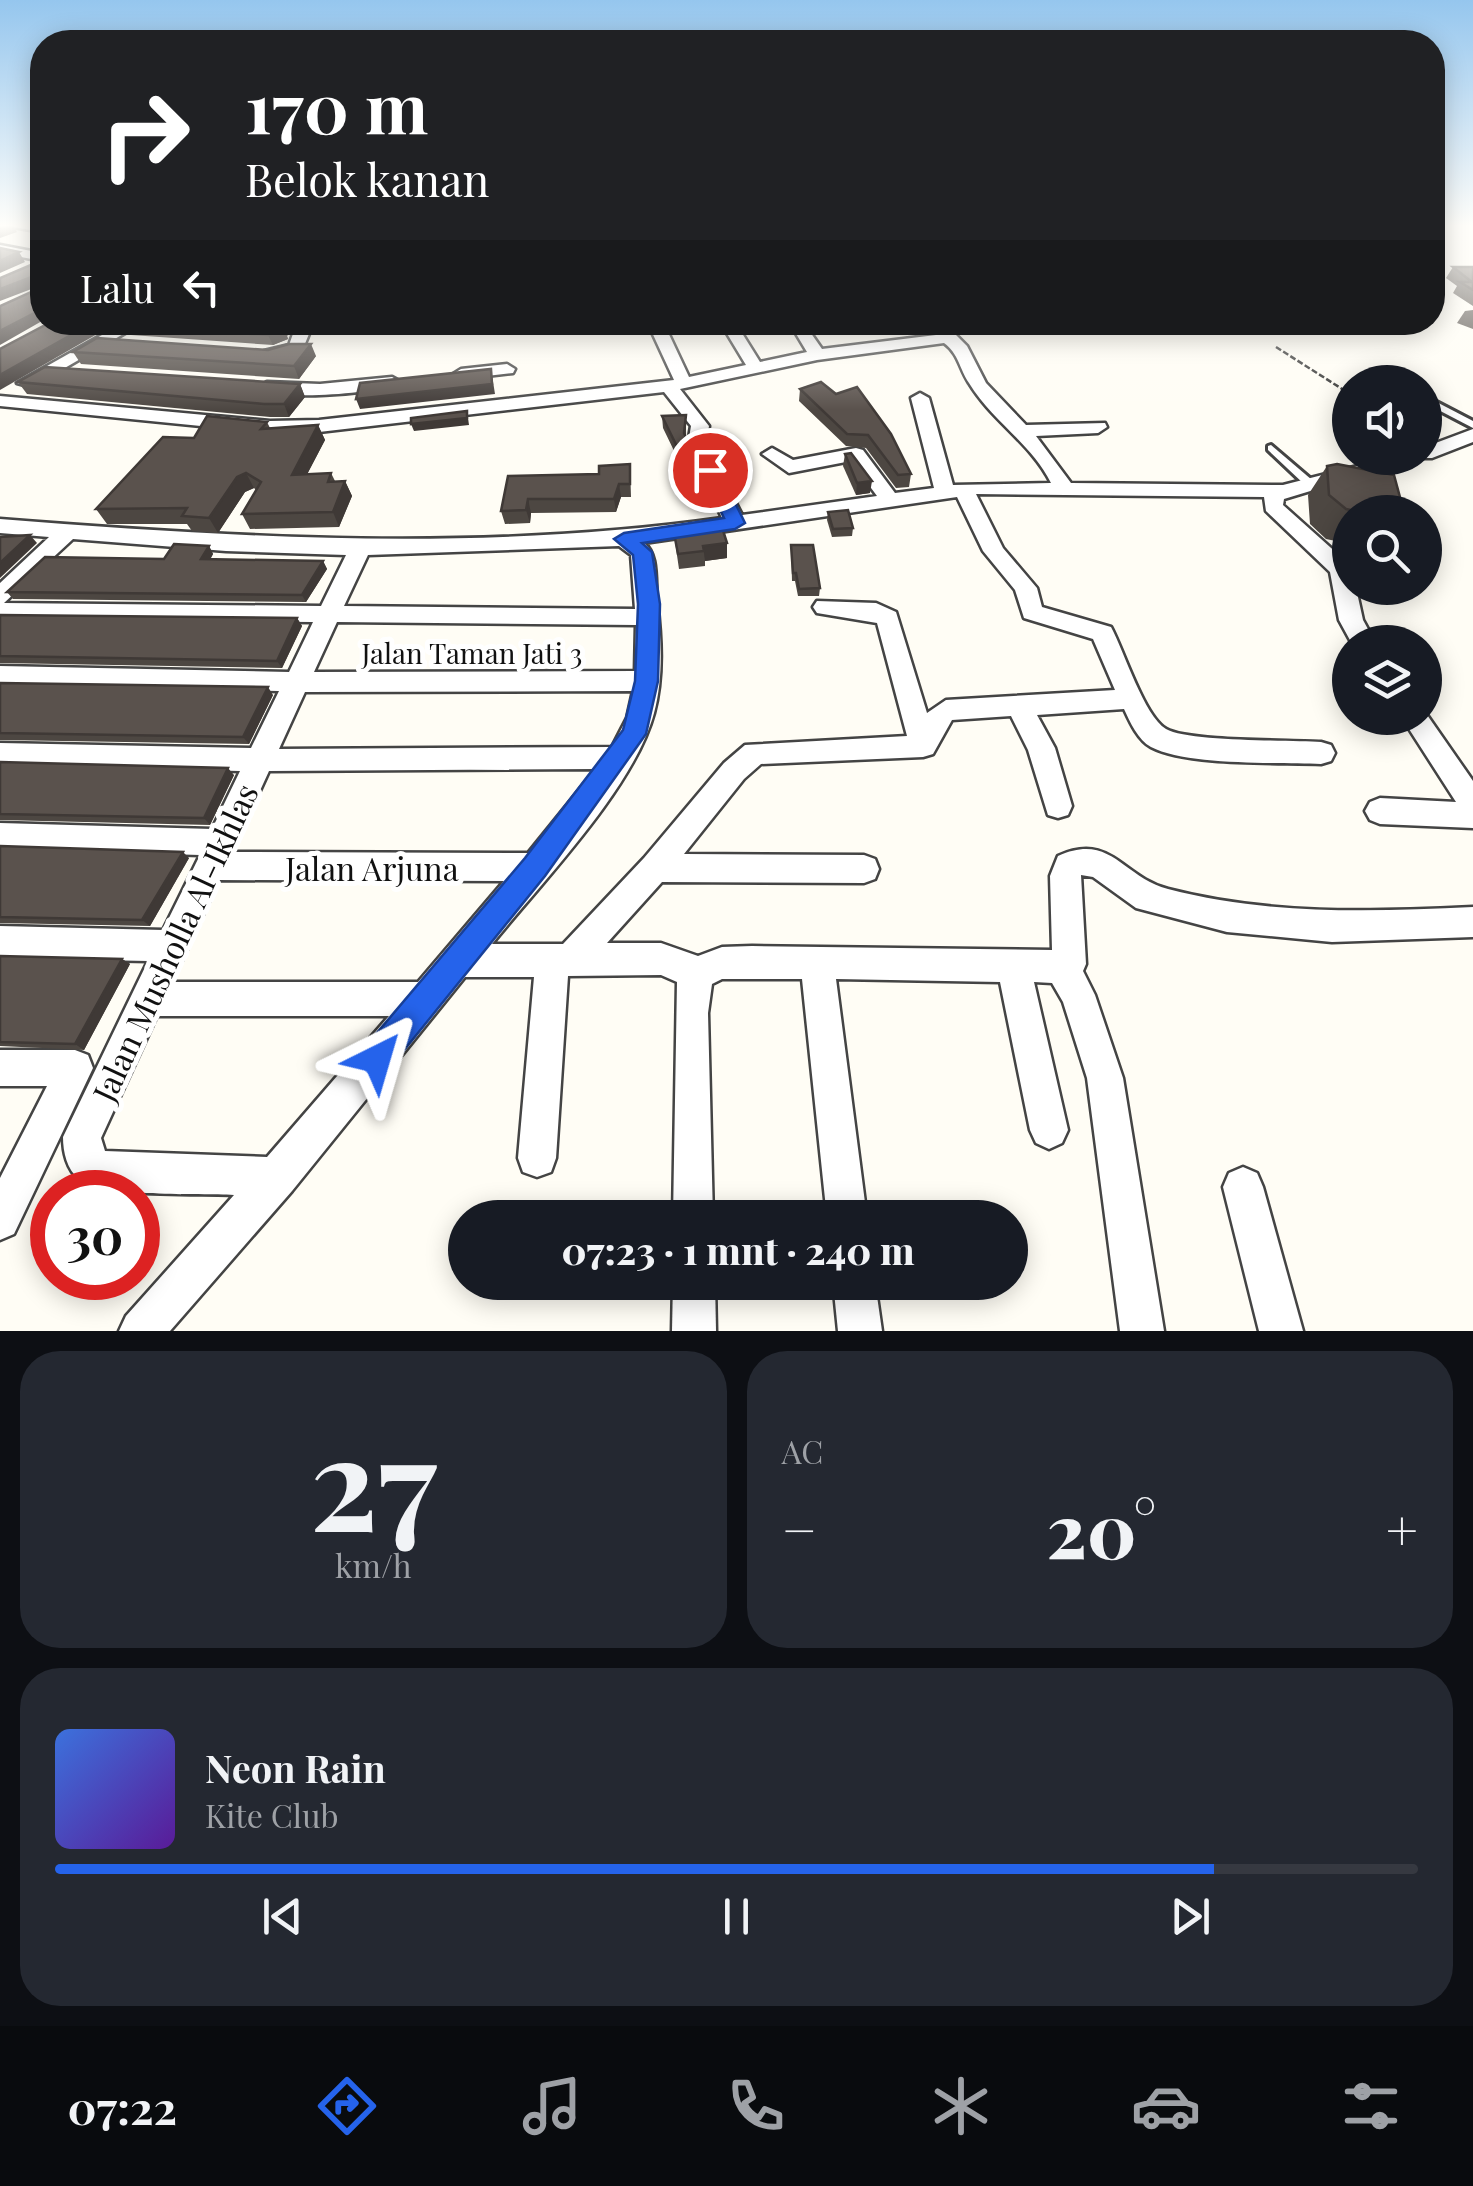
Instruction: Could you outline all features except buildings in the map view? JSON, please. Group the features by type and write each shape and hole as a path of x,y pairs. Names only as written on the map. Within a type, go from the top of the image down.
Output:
{"street":[{"path":"0,399 113,335"},
{"path":"255,353 290,352 298,346 301,335"},
{"path":"660,335 676,385 700,426 697,444 735,523"},
{"path":"735,335 756,368"},
{"path":"805,335 817,355"},
{"path":"0,399 295,428 676,385 915,335"},
{"path":"946,335 966,351 976,382 1054,466 1064,488"},
{"path":"100,342 139,345"},
{"path":"256,386 320,390 507,369"},
{"path":"48,371 86,374"},
{"path":"295,428 320,390"},
{"path":"920,398 954,491 994,551 1026,588 1032,612 1046,619 1092,626 1102,633 1148,730 1165,742 1321,753"},
{"path":"1020,430 1098,427"},
{"path":"1442,449 1469,442"},
{"path":"772,454 789,466 856,454 890,500"},
{"path":"1338,475 1283,491 1274,497 1273,507 1341,569 1354,625"},
{"path":"0,526 66,533 231,536 358,553 552,552 581,541 624,539 954,491 1283,491"},
{"path":"0,595 66,533"},
{"path":"141,1331 278,1178 535,867 619,758 641,717 649,617 642,552 624,539"},
{"name":"Jalan Musholla Al-Ikhlas","path":"278,1178 100,1170 89,1164 81,1152 82,1137 358,553"},
{"path":"825,607 876,611 888,618 923,746"},
{"path":"0,611 649,617"},
{"name":"Jalan Taman Jati 3","path":"0,676 298,682 646,681"},
{"path":"923,746 942,712 1132,699"},
{"path":"1022,706 1027,726 1041,748 1058,806"},
{"path":"1380,812 1471,801 1426,735"},
{"path":"537,1158 561,960 655,868 734,771 755,753 923,746"},
{"path":"0,754 260,760 619,758"},
{"name":"Jalan Arjuna","path":"0,836 215,854 535,867"},
{"path":"694,978 709,966 722,964 817,961 1039,962 1062,968 1069,964 1066,876 1069,866 1084,860 1102,865 1135,891 1168,904 1254,922 1361,928 1473,922"},
{"path":"655,868 864,869"},
{"path":"0,942 170,946"},
{"path":"458,961 661,959 686,968 694,978 693,1200"},
{"path":"817,961 844,1200"},
{"path":"1014,964 1049,1130"},
{"path":"1062,968 1078,995 1105,1078 1142,1331"},
{"path":"145,999 426,999"},
{"path":"0,1068 75,1068 0,1220"},
{"path":"1243,1187 1281,1331"},
{"path":"694,1300 694,1331"},
{"path":"856,1300 860,1331"}],"lane":[{"path":"1442,408 1473,424"},
{"path":"1271,448 1308,482"}],"path":[{"path":"1276,347 1332,383"}],"route":[{"path":"377,1059 535,867 634,734 641,717 646,681 649,604 642,552 624,539 735,523 710,470"}]}
